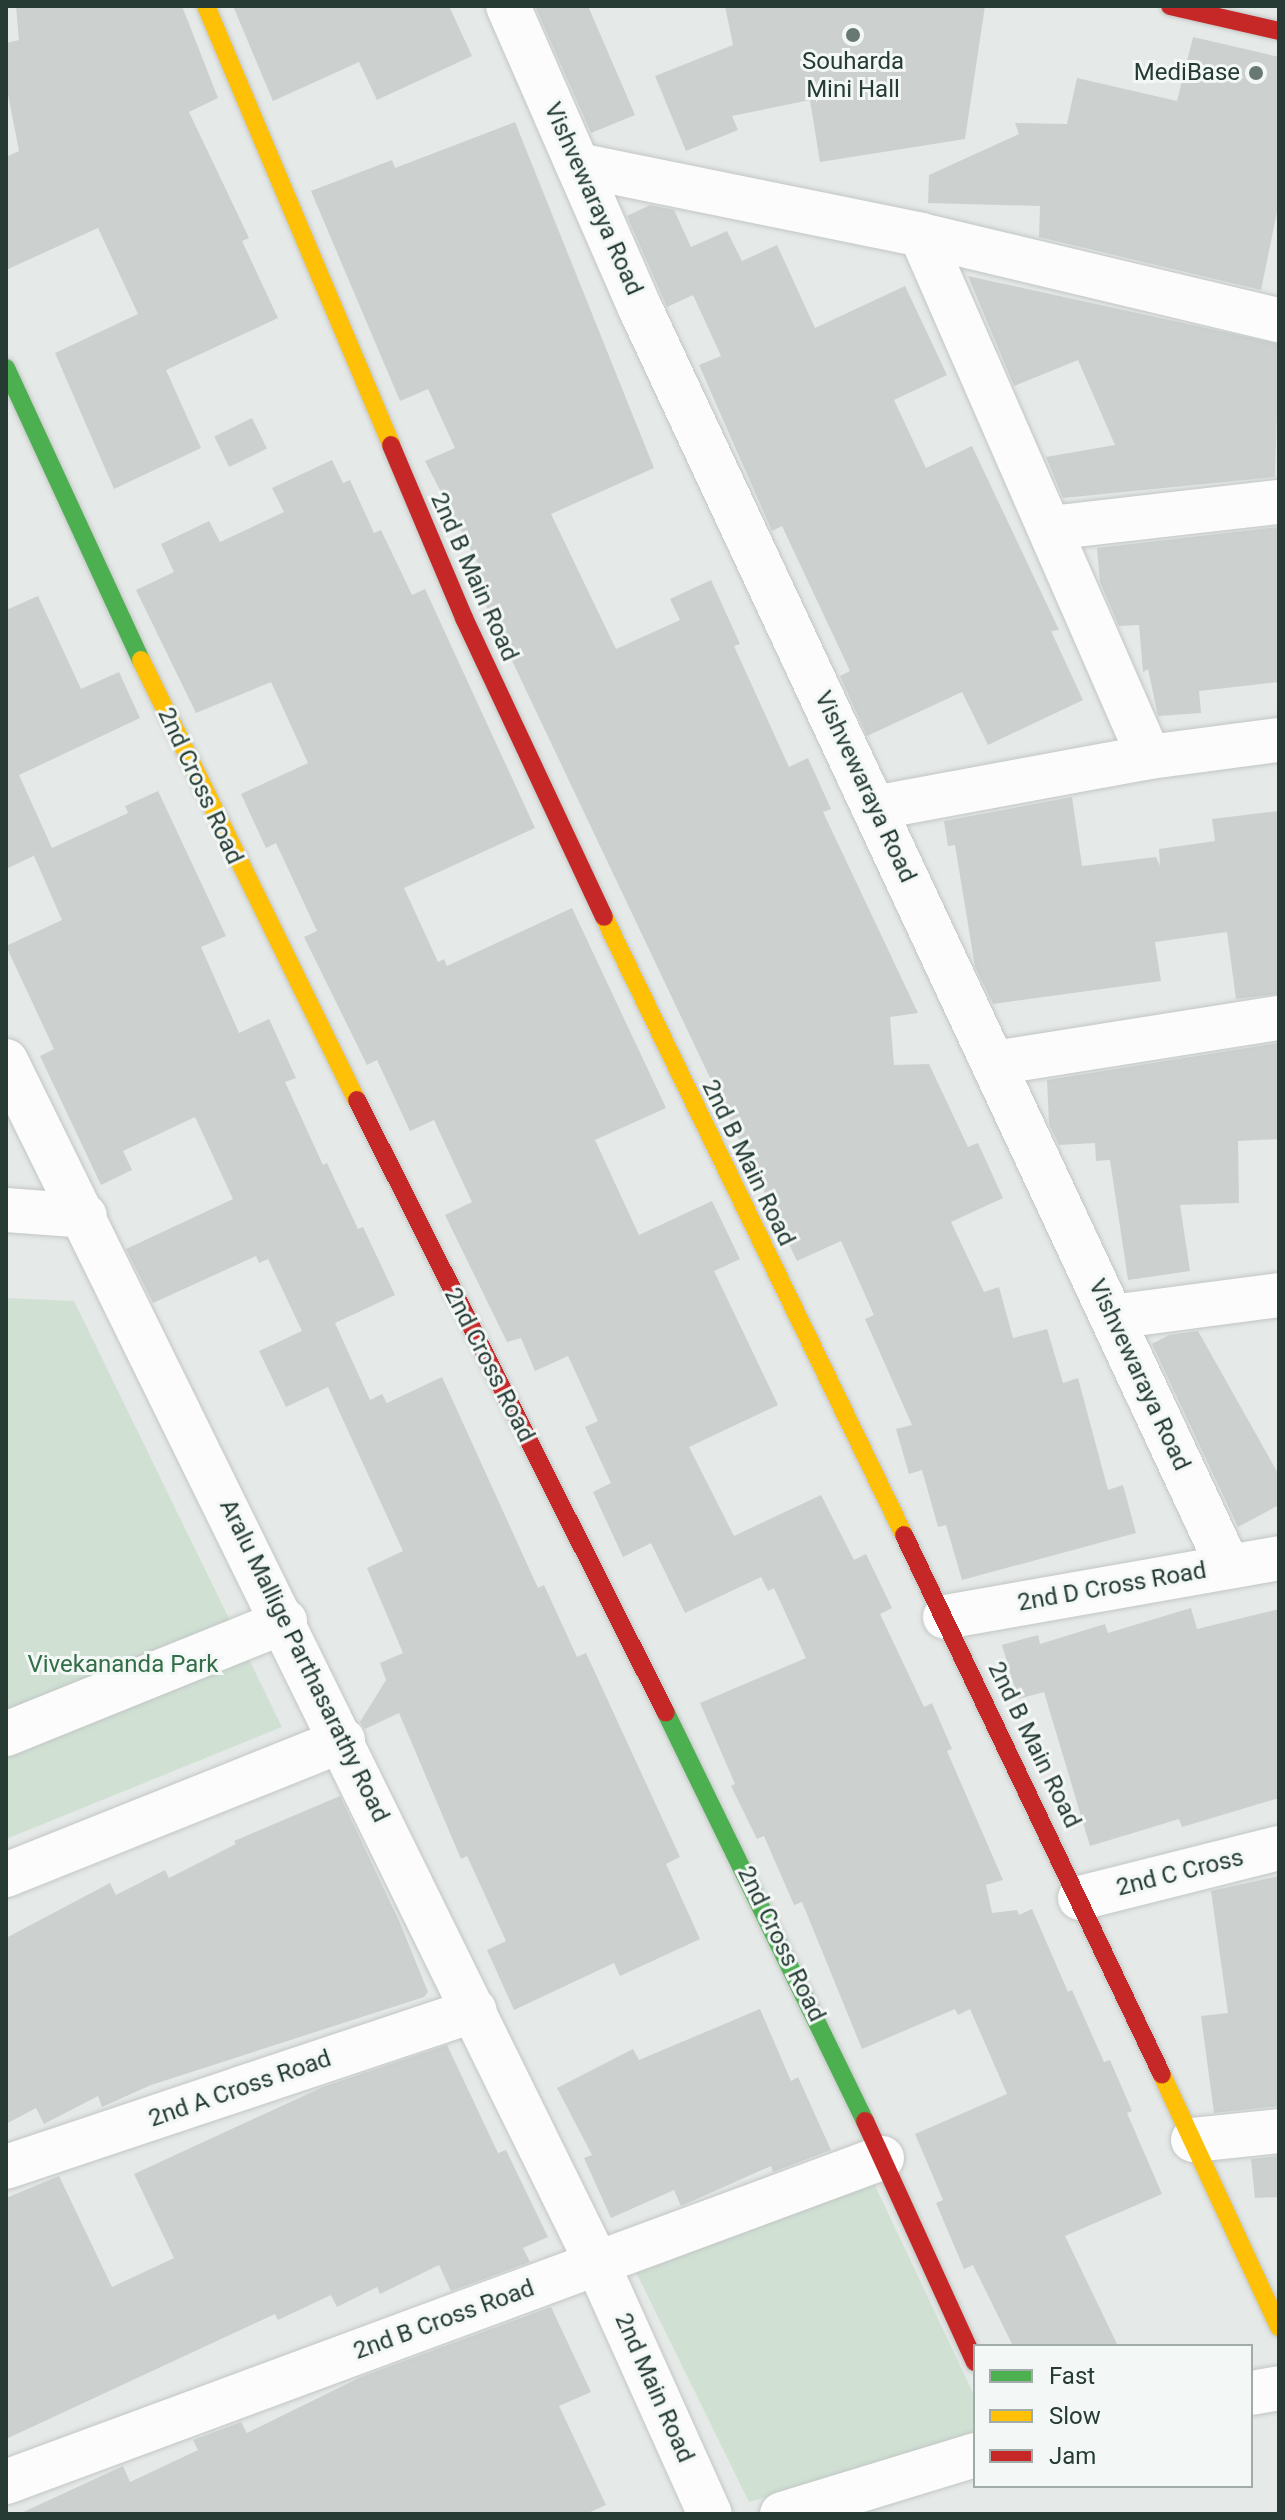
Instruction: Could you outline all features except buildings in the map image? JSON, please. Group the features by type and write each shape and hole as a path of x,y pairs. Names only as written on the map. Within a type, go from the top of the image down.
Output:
{"street":[{"name":"2nd B Main Road","path":"206,6 464,618 693,1106 1080,1898 1279,2327"},
{"name":"Vishvewaraya Road","path":"508,6 578,165 1228,1566"},
{"path":"1170,6 1279,31"},
{"path":"578,165 921,235 1279,320"},
{"path":"921,235 1149,757"},
{"name":"2nd Cross Road","path":"6,368 212,814 811,2001 973,2358"},
{"path":"1050,528 1279,502"},
{"path":"875,808 1149,757 1279,740"},
{"path":"994,1063 1279,1018"},
{"name":"Aralu Mallige Parthasarathy Road","path":"6,1061 285,1621 597,2263"},
{"path":"6,1210 85,1216"},
{"path":"1112,1317 1279,1295"},
{"name":"2nd D Cross Road","path":"945,1617 1279,1558"},
{"path":"6,1734 285,1621"},
{"path":"6,1875 343,1740"},
{"name":"2nd C Cross","path":"1080,1898 1279,1848"},
{"name":"2nd A Cross Road","path":"6,2167 474,2010"},
{"path":"1193,2140 1279,2131"},
{"name":"2nd B Cross Road","path":"6,2482 882,2158"},
{"name":"2nd Main Road","path":"597,2263 710,2514"},
{"path":"1253,2393 1279,2388"},
{"path":"782,2514 973,2456"}],"green space":[{"name":"Vivekananda Park","path":"6,1298 74,1301 282,1727 6,1839"},
{"path":"872,2179 973,2393 973,2440 749,2502 635,2270"}],"traffic: fast":[{"path":"6,368 141,660"},
{"path":"666,1713 865,2121"}],"traffic: slow":[{"path":"206,6 391,445"},
{"path":"141,660 357,1100"},
{"path":"604,917 904,1535"},
{"path":"1162,2075 1279,2327"}],"traffic: jam":[{"path":"1170,6 1279,31"},
{"path":"391,445 464,618 604,917"},
{"path":"357,1100 666,1713"},
{"path":"904,1535 1162,2075"},
{"path":"865,2121 973,2358"}],"place":[{"name":"Souharda Mini Hall","path":"853,35"},
{"name":"MediBase","path":"1256,73"}]}
